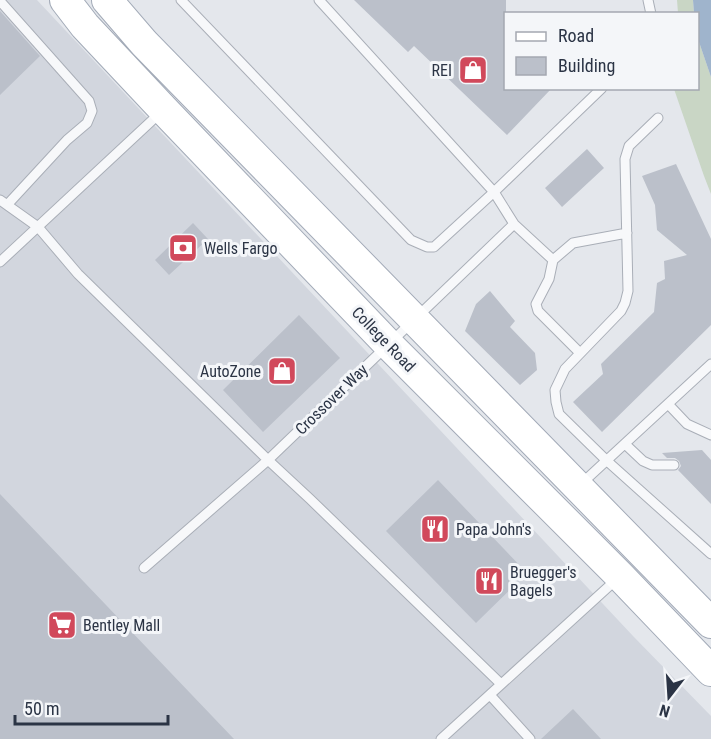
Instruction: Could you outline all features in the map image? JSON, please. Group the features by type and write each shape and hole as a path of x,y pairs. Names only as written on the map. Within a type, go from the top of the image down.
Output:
{"main road":[{"name":"College Road","path":"65,0 86,26 388,344 620,576 711,671"},
{"path":"107,0 144,43 711,623"}],"lane":[{"path":"181,0 411,240 427,247 434,247 600,90"},
{"path":"319,0 494,192 514,224 553,260"},
{"path":"0,1 89,101 92,111 87,123 3,202 38,227 78,274 501,684"},
{"path":"0,262 164,109"},
{"path":"658,118 629,146 625,159 628,291 626,303 621,311 564,369 555,390 556,402 559,414 606,460 711,554"},
{"name":"Crossover Way","path":"144,568 268,460 514,224"},
{"path":"580,353 538,311 536,304 549,279 553,260 573,243 627,233"},
{"path":"578,487 711,364"},
{"path":"668,404 687,424 711,435"},
{"path":"625,444 643,461 652,465 674,465"},
{"path":"441,739 620,576"},
{"path":"490,695 530,739"}],"shaded area":[{"path":"0,0 37,0 633,636 711,716 711,739 0,739"}],"green space":[{"path":"677,0 693,0 694,12 678,12"},
{"path":"699,42 711,77 711,194 674,90 699,90"}],"water":[{"path":"693,0 711,0 711,77 699,42 699,12 694,12"}],"building":[{"name":"REI","path":"354,0 506,0 504,90 550,90 507,135 414,46 408,52"},
{"path":"0,11 40,56 0,95"},
{"path":"587,149 604,168 562,207 545,188"},
{"path":"676,164 711,239 711,325 602,432 573,402 603,374 601,364 654,312 657,283 665,279 664,261 687,255 657,230 655,205 642,176"},
{"path":"193,223 208,239 169,275 155,260"},
{"path":"490,291 515,321 510,327 535,353 537,370 520,385 465,331 476,304"},
{"path":"299,315 340,358 263,432 223,390"},
{"path":"702,450 711,460 711,504 678,470 681,466 679,461 675,458 667,458 662,453"},
{"path":"438,480 527,573 476,623 386,531"},
{"name":"Bentley Mall","path":"0,494 234,739 0,739"},
{"path":"573,709 601,739 541,739"}],"place":[{"name":"REI","path":"473,70"},
{"name":"Wells Fargo","path":"183,248"},
{"name":"AutoZone","path":"282,371"},
{"name":"Papa John's","path":"435,529"},
{"name":"Bruegger's Bagels","path":"489,581"},
{"name":"Bentley Mall","path":"62,625"}]}
